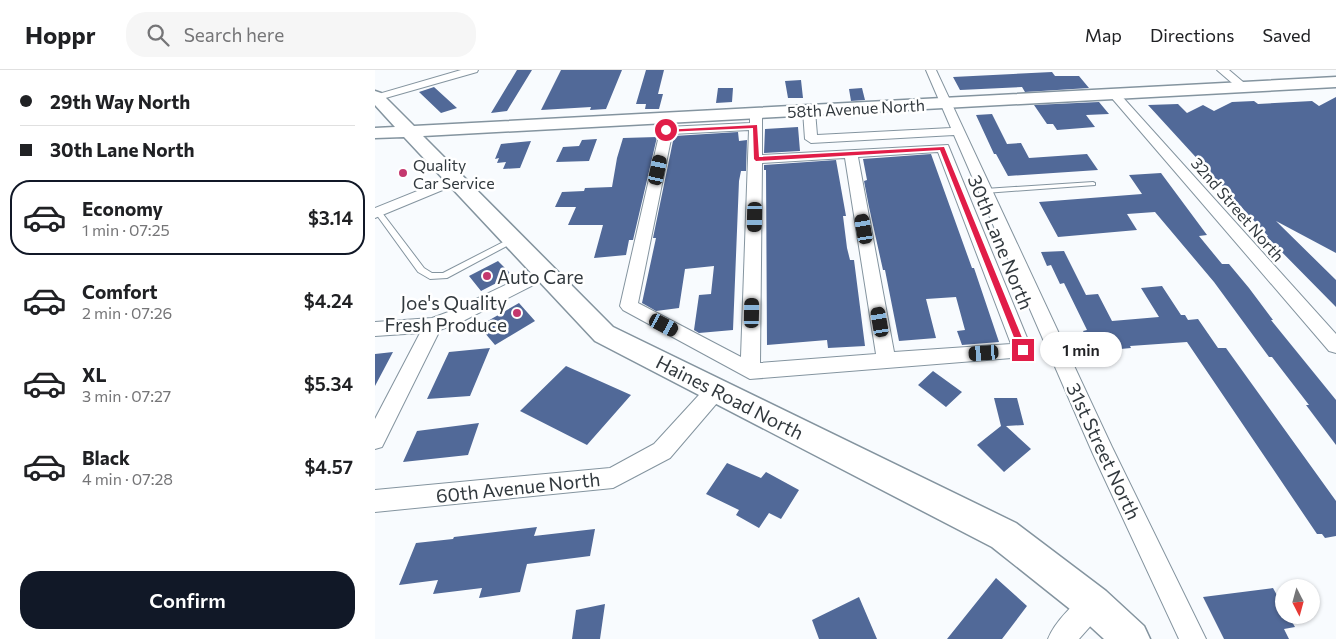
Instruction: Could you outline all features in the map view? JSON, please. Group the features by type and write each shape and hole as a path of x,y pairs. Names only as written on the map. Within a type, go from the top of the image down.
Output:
{"street":[{"path":"376,97 473,70"},
{"name":"31st Street North","path":"931,70 1104,454 1193,639"},
{"path":"1222,70 1243,87"},
{"name":"58th Avenue North","path":"375,133 756,120 809,111 1336,82"},
{"name":"32nd Street North","path":"1114,94 1336,346"},
{"name":"Haines Road North","path":"376,97 407,131 457,179 604,334 1004,535 1093,604 1131,639"},
{"path":"809,111 811,139 958,131"},
{"path":"750,371 756,120 666,130 629,306 750,371 1023,350"},
{"path":"756,159 943,148"},
{"name":"30th Lane North","path":"943,148 1023,350"},
{"path":"851,154 886,360"},
{"path":"377,212 457,179"},
{"path":"375,329 433,325 457,316 545,272"},
{"path":"375,440 433,325"},
{"name":"60th Avenue North","path":"375,502 613,478 662,450 716,390"},
{"path":"1061,639 1093,604"}],"lane":[{"path":"985,191 1093,184"},
{"path":"377,212 421,270 430,276 444,276 514,240"}],"building":[{"path":"517,70 532,70 507,111 491,113"},
{"path":"561,70 622,70 606,109 590,110 591,107 541,110"},
{"path":"646,70 664,70 658,94 663,94 659,109 645,109 646,104 636,104"},
{"path":"1052,72 1055,76 1079,76 1089,88 1025,92 1022,87 960,90 953,77"},
{"path":"801,80 803,98 788,98 785,81"},
{"path":"434,87 457,108 441,113 419,92"},
{"path":"718,88 733,88 732,102 716,103"},
{"path":"862,88 865,100 851,101 849,89"},
{"path":"1336,97 1336,253 1276,221 1336,280 1336,307 1266,236 1268,236 1148,105 1178,104 1187,113 1203,105 1214,111 1232,102 1254,101 1258,104 1312,101 1319,106"},
{"path":"1099,102 1109,114 1086,115 1095,127 1057,130 1053,124 1047,124 1034,105"},
{"path":"992,114 1007,144 1021,143 1029,158 1087,154 1098,170 1008,176 996,154 994,154 976,115"},
{"path":"798,127 800,151 764,153 765,129"},
{"path":"738,132 739,141 747,140 746,171 741,171 739,181 733,330 699,333 694,330 699,295 711,294 714,266 685,269 679,308 656,311 642,303 656,238 653,238 674,136"},
{"path":"657,137 633,240 629,240 626,255 594,258 603,225 568,225 576,207 555,207 562,192 584,191 585,188 612,187 623,138"},
{"path":"597,139 589,161 556,162 563,147 579,146 582,140"},
{"path":"531,141 520,168 503,169 506,162 497,163 499,158 495,159 501,144"},
{"path":"931,154 972,268 974,268 999,342 962,345 957,331 965,330 956,297 926,299 936,338 899,341 885,270 883,270 869,207 864,181 867,180 863,159"},
{"path":"836,160 846,216 843,216 847,248 850,260 854,260 865,346 828,348 827,340 767,345 766,170 764,170 764,165"},
{"path":"1161,173 1207,235 1199,236 1222,264 1229,264 1273,320 1271,320 1336,400 1336,445 1306,405 1309,405 1272,357 1269,357 1214,282 1155,212 1127,214 1137,230 1058,237 1039,202 1142,194 1129,175"},
{"path":"1064,251 1086,295 1098,294 1112,321 1159,317 1141,288 1162,286 1181,315 1185,315 1188,320 1198,319 1218,348 1226,348 1336,501 1336,536 1325,538 1322,534 1317,534 1187,342 1130,346 1131,348 1110,350 1107,344 1091,346 1083,331 1087,330 1064,283 1060,284 1051,265 1047,266 1041,252"},
{"path":"498,261 512,275 481,291 469,276"},
{"path":"519,303 535,321 495,345 479,326"},
{"path":"490,348 470,396 427,399 449,352"},
{"path":"393,352 375,386 375,354"},
{"path":"566,366 631,395 587,445 520,411"},
{"path":"933,371 962,392 946,407 918,385"},
{"path":"994,398 1017,398 1024,425 1006,426 1031,449 1004,472 977,445 1001,426"},
{"path":"479,423 468,455 403,462 417,431"},
{"path":"727,463 761,478 766,472 799,490 781,519 769,513 759,528 736,515 739,510 706,494"},
{"path":"537,527 534,536 595,529 590,556 527,564 520,592 479,598 482,588 433,594 438,580 399,585 416,543"},
{"path":"996,578 1027,606 1002,639 947,639"},
{"path":"1273,588 1275,592 1275,624 1293,624 1295,627 1284,629 1289,639 1224,639 1203,597"},
{"path":"859,597 877,639 819,639 812,620"},
{"path":"605,604 600,639 572,639 576,610"}],"place":[{"name":"Quality Car Service","path":"403,173"},
{"name":"Auto Care","path":"487,276"},
{"name":"Joe's Quality Fresh Produce","path":"517,313"}],"route":[{"path":"666,130 755,126 756,159 943,148 1023,350"}]}
